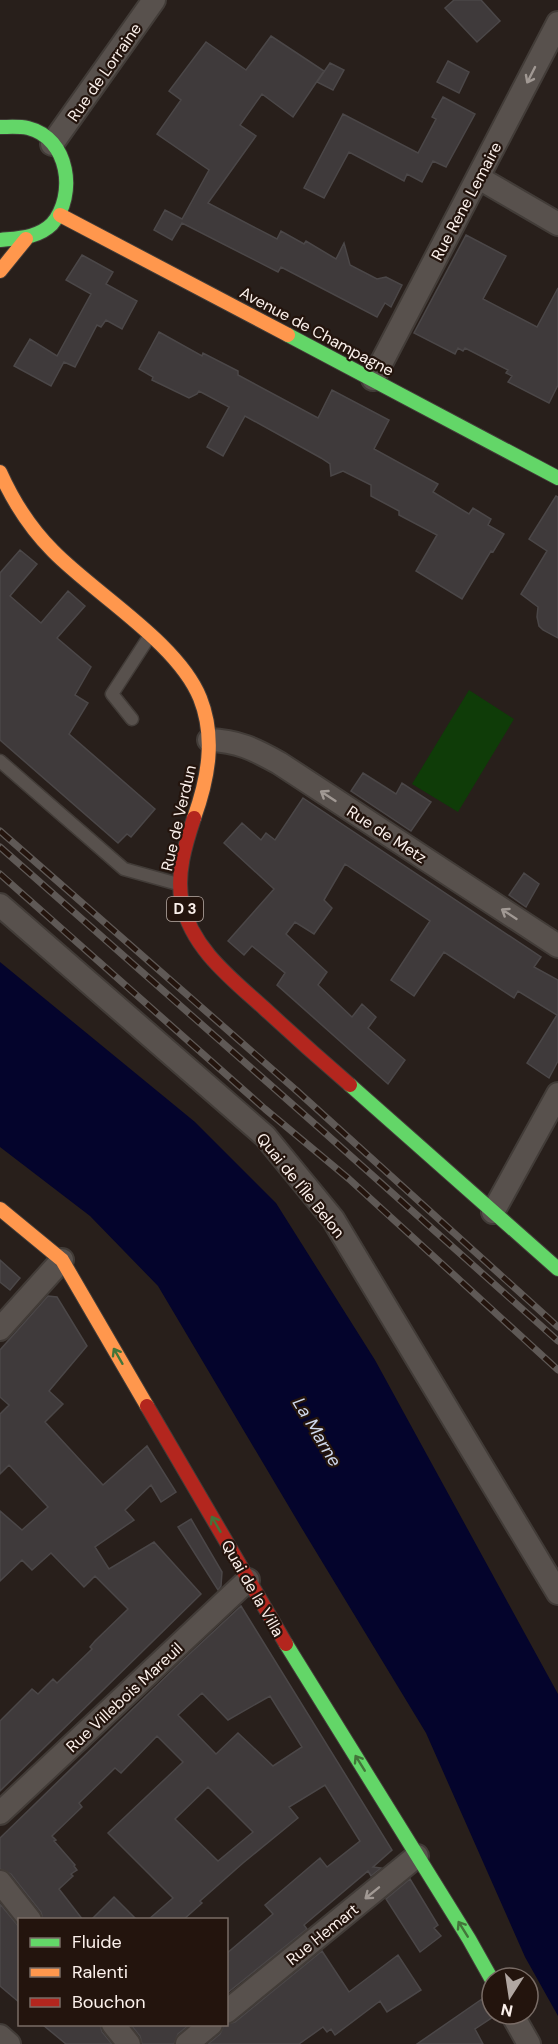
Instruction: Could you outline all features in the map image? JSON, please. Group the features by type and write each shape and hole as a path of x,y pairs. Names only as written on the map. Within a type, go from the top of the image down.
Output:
{"main road":[{"path":"0,128 25,128 40,134 52,144 63,159 68,178 67,197 60,215 51,226 26,239 12,242 0,240"},
{"name":"Avenue de Champagne","path":"60,215 558,478"},
{"path":"0,271 26,239"},
{"name":"Rue de Verdun","path":"0,472 10,495 41,538 61,560 166,651 202,702 209,740 206,781 182,863 179,884 190,924 200,943 221,969 558,1269"},
{"name":"Quai de la Villa","path":"0,1209 62,1260 248,1580 484,1966"}],"street":[{"name":"Rue de Lorraine","path":"52,144 154,0"},
{"name":"Rue Rene Lemaire","path":"373,379 558,23"},
{"path":"478,178 558,224"},
{"name":"Rue de Metz","path":"209,740 228,740 240,743 279,763 558,946"},
{"name":"Quai de l'Île Belon","path":"0,905 265,1136 333,1219 558,1593"},
{"path":"493,1212 558,1094"},
{"path":"0,1329 62,1260"},
{"name":"Rue Villebois Mareuil","path":"0,1813 248,1580"},
{"name":"Rue Hemart","path":"228,2010 417,1856"},
{"path":"0,1882 28,1918"},
{"path":"114,2026 129,2044"},
{"path":"187,2044 210,2026"},
{"path":"519,2026 529,2044"},
{"path":"0,2037 9,2044"}],"lane":[{"path":"132,719 112,694 150,636"},
{"path":"0,761 124,869 179,884"}],"green space":[{"path":"469,690 514,719 458,812 412,784"}],"water":[{"name":"La Marne","path":"0,962 195,1122 276,1203 375,1360 558,1694 558,2016 540,1984 540,1966 530,1966 525,1957 426,1733 158,1286 90,1216 0,1147"}],"building":[{"path":"454,0 481,0 500,21 477,42 445,8"},
{"path":"271,36 324,71 293,117 262,94 240,125 256,136 208,203 277,239 281,231 304,244 306,241 336,259 344,243 350,265 377,279 386,277 402,285 391,307 385,303 377,317 281,267 278,272 182,223 172,240 154,230 165,210 182,219 209,170 157,134 181,100 169,91 206,42 246,70"},
{"path":"448,61 469,72 459,93 437,82"},
{"path":"330,63 344,70 333,90 317,82"},
{"path":"443,97 475,114 446,167 433,161 422,182 407,174 404,181 349,152 324,198 304,188 343,114 418,153 436,119 432,117"},
{"path":"466,235 506,256 483,299 537,327 558,288 558,385 549,403 508,382 512,376 506,373 508,370 465,348 463,351 458,348 455,354 414,333"},
{"path":"82,255 113,272 106,284 137,301 122,329 106,320 101,327 97,325 75,367 64,362 51,386 14,366 30,339 57,356 91,294 66,280"},
{"path":"159,332 202,356 203,353 238,371 238,375 318,418 332,390 389,420 374,449 438,484 433,492 469,514 473,508 491,519 488,525 504,534 462,599 416,571 437,535 399,515 399,511 371,496 371,485 343,471 331,476 330,464 245,416 223,456 207,447 229,407 199,391 189,398 152,380 153,377 139,369"},
{"path":"556,496 558,497 558,638 539,626 538,607 521,594 547,551 529,539"},
{"path":"20,550 37,564 10,596 41,623 68,591 85,606 57,638 91,667 75,695 88,703 69,734 155,809 131,837 127,834 118,843 0,740 0,573"},
{"path":"363,773 396,794 402,783 431,802 411,831 351,791"},
{"path":"303,798 541,957 534,967 558,980 558,1061 549,1078 527,1063 557,1015 518,991 514,998 444,952 414,996 391,980 430,921 345,864 324,900 332,908 314,934 295,922 286,934 327,972 318,985 352,1017 362,1004 376,1017 368,1028 405,1060 388,1084 277,985 285,973 252,946 244,955 228,941 274,889 224,843 242,823 261,840 266,833 275,840"},
{"path":"524,873 539,884 526,907 509,895"},
{"path":"0,1260 20,1278 10,1290 0,1282"},
{"path":"48,1296 57,1297 87,1346 49,1391 63,1404 45,1422 103,1485 147,1446 176,1492 161,1502 151,1485 125,1510 134,1520 95,1547 109,1569 154,1542 201,1594 0,1791 0,1721 32,1689 38,1694 53,1679 57,1683 128,1609 95,1576 84,1587 51,1553 32,1570 22,1560 0,1581 0,1511 22,1530 48,1507 9,1465 0,1474 0,1414 9,1405 0,1397 0,1350"},
{"path":"191,1519 222,1572 221,1586 218,1590 178,1527"},
{"path":"241,1606 392,1850 373,1867 381,1868 371,1876 368,1871 304,1925 307,1929 228,1992 228,1952 273,1914 265,1905 320,1858 327,1867 360,1841 325,1785 289,1807 298,1818 200,1901 202,1903 185,1918 150,1918 173,1898 108,1833 183,1762 157,1736 121,1773 115,1768 79,1803 82,1807 52,1836 77,1870 59,1889 81,1918 42,1918 41,1912 11,1874 0,1869 0,1838","holes":["202,1693 228,1720 270,1696 302,1747 273,1766 238,1733 216,1754 178,1715","208,1787 253,1832 218,1861 175,1819"]},
{"path":"410,1879 438,1925 434,1928 441,1936 420,1952 386,1899"},
{"path":"114,1897 135,1918 93,1918"},
{"path":"0,1904 18,1926 18,2001 0,1986"},
{"path":"322,1951 349,1992 398,1955 421,1990 387,2012 380,2001 335,2035 331,2029 327,2032 323,2027 299,2044 208,2044 220,2034 224,2026 235,2022"},
{"path":"480,2000 480,2026 475,2029 483,2044 417,2044"},
{"path":"44,2026 100,2026 102,2032 112,2044 66,2044"},
{"path":"132,2026 188,2026 178,2034 174,2044 142,2044 140,2036"}],"railway":[{"path":"0,831 297,1091 558,1327"},
{"path":"0,847 558,1341"},
{"path":"0,874 265,1109 349,1179 558,1370"}],"traffic: fast":[{"path":"0,127 25,127 42,134 53,143 65,169 66,184 65,198 52,224 34,235 0,240"},
{"path":"288,335 558,478"},
{"path":"350,1085 558,1269"},
{"path":"286,1644 484,1966"}],"traffic: slow":[{"path":"60,215 288,335"},
{"path":"0,271 26,239"},
{"path":"0,472 23,514 53,551 155,639 174,658 189,678 205,713 209,743 206,773 194,818"},
{"path":"0,1209 62,1260 147,1406"}],"traffic: jam":[{"path":"194,818 181,870 180,892 187,920 195,935 204,949 227,974 350,1085"},
{"path":"147,1406 286,1644"}]}
